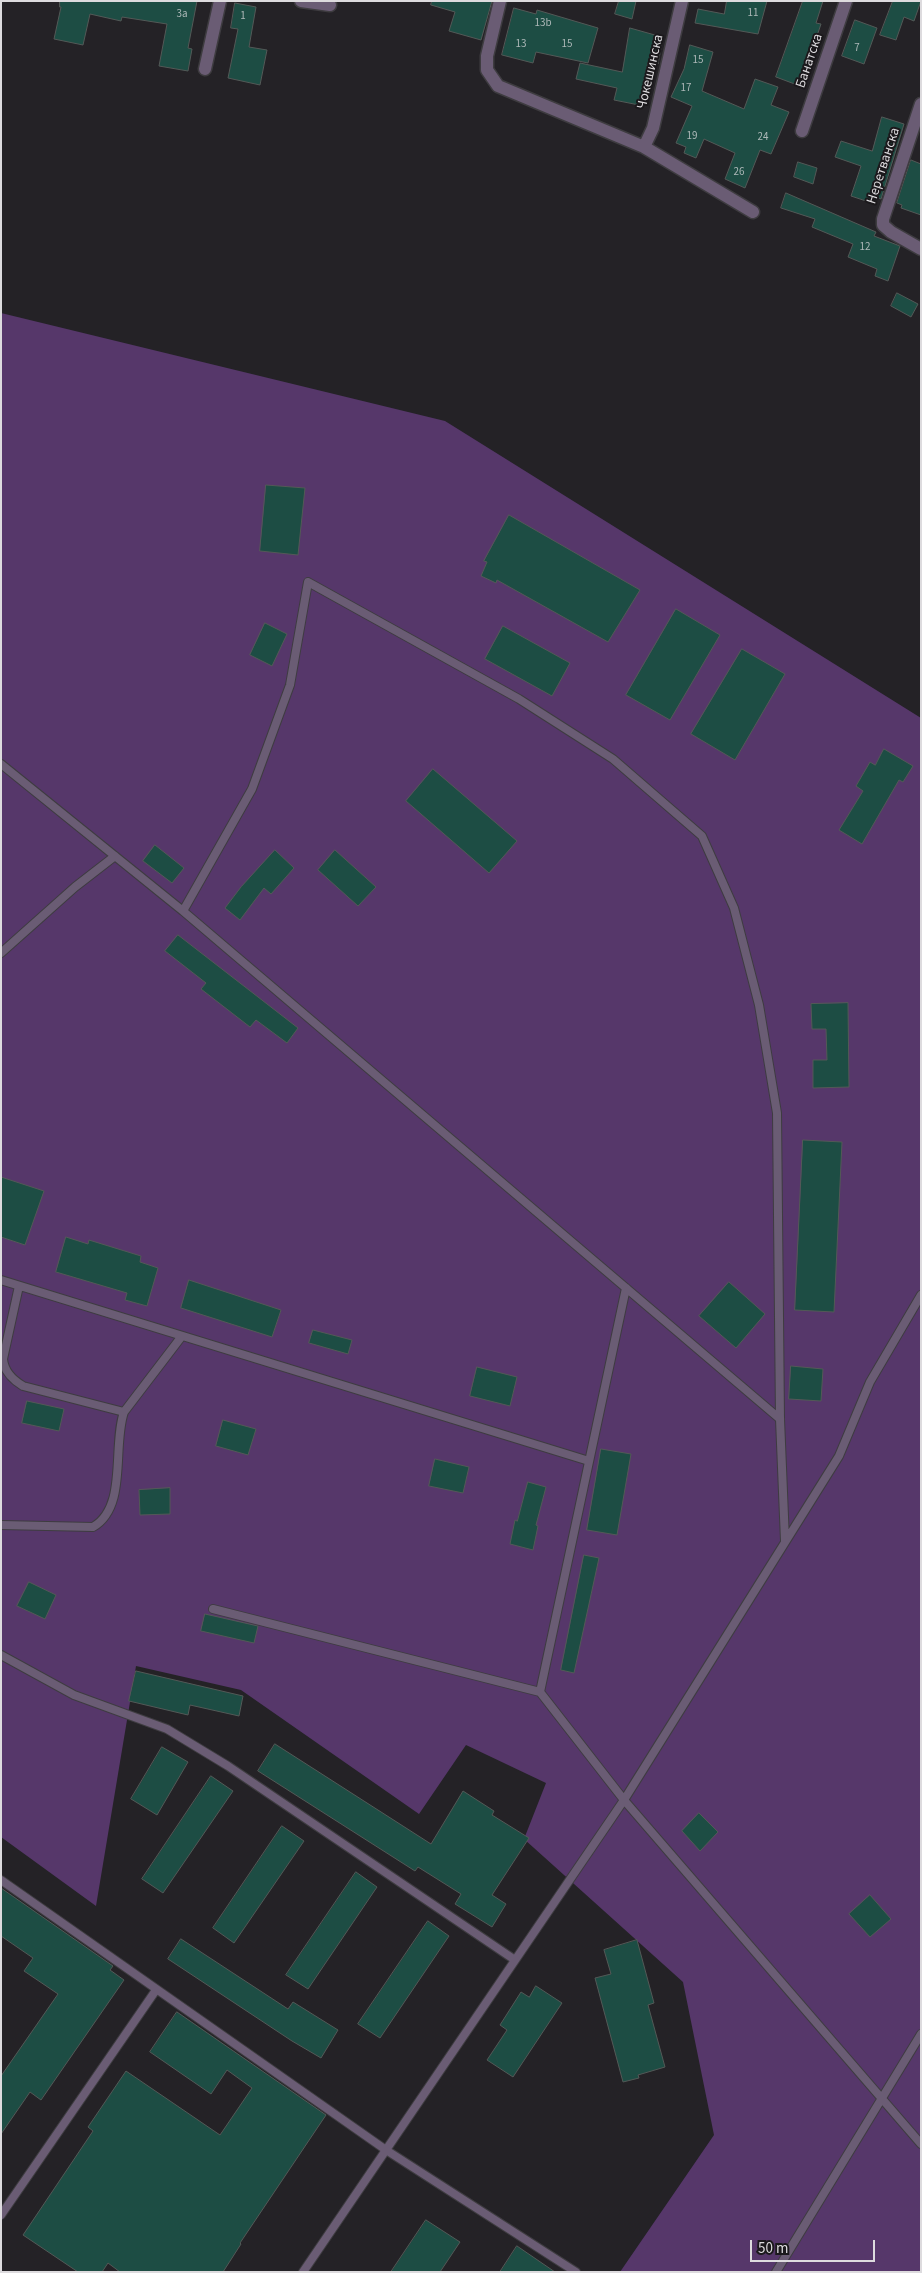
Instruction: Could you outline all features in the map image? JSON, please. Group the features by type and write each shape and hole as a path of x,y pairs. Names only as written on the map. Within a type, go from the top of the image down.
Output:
{"street":[{"path":"205,68 220,1"},
{"path":"301,1 330,5"},
{"path":"500,1 487,56 487,70 498,86 644,147 753,212"},
{"name":"Чокешинска","path":"644,147 653,128 682,1"},
{"name":"Банатска","path":"802,131 846,1"},
{"name":"Неретванска","path":"921,104 917,127 883,219 883,225 891,232 921,249"}],"lane":[{"path":"183,911 252,789 290,685 308,582 519,699 613,759 702,836 734,908 760,1005 777,1113 780,1420 785,1541"},
{"path":"1,764 183,911 780,1420"},
{"path":"1,953 75,887 115,856"},
{"path":"1,1280 589,1462"},
{"path":"19,1286 2,1359 4,1366 14,1380 23,1386 124,1412"},
{"path":"540,1692 626,1288"},
{"path":"303,2272 624,1800 839,1456 870,1382 921,1296"},
{"path":"1,1525 93,1527 101,1522 110,1511 114,1496 119,1425 124,1412 182,1336"},
{"path":"213,1609 540,1692 624,1800 921,2144"},
{"path":"1,1654 74,1695 167,1729 228,1766 515,1960"},
{"path":"1,1880 386,2150 576,2272"},
{"path":"1,2215 156,1990"},
{"path":"776,2272 921,2034"}],"shaded area":[{"path":"1,313 445,421 921,718 921,2272 620,2272 714,2135 683,1982 524,1839 546,1783 466,1745 419,1814 241,1690 136,1666 96,1906 1,1837"}],"building":[{"path":"60,1 197,1 188,48 192,49 188,71 159,66 167,24 122,17 121,21 90,14 83,45 54,39 61,7"},
{"path":"432,1 492,1 481,40 449,31 455,12 431,5"},
{"path":"619,1 636,1 632,19 615,14"},
{"path":"727,1 767,1 758,34 695,23 698,9 724,14"},
{"path":"803,1 823,1 816,23 821,24 800,86 776,77"},
{"path":"893,1 921,1 914,21 904,17 896,40 880,35"},
{"path":"235,3 256,7 249,47 267,50 260,85 228,78 238,29 231,28"},
{"path":"514,8 536,14 537,10 598,28 588,63 536,52 533,63 502,55"},
{"path":"855,20 877,28 864,64 842,56"},
{"path":"630,28 662,37 658,64 648,62 639,105 614,100 617,88 576,79 580,63 622,72"},
{"path":"690,45 713,52 702,91 744,109 755,79 778,87 771,105 789,112 771,154 760,150 745,188 725,179 735,153 704,139 696,158 684,153 686,147 676,143 692,106 671,97 684,69"},
{"path":"882,117 904,124 881,199 874,196 872,203 851,196 861,166 835,157 841,141 872,151"},
{"path":"911,160 921,164 921,215 901,208 902,205 897,203"},
{"path":"798,162 817,168 813,184 794,177"},
{"path":"786,193 876,232 874,236 900,246 888,281 875,276 877,269 848,257 853,244 812,227 815,219 781,208"},
{"path":"897,293 918,304 911,317 891,306"},
{"path":"266,485 305,488 298,555 260,551"},
{"path":"509,515 640,590 608,642 497,580 496,583 481,576 487,562 484,561"},
{"path":"676,609 720,635 670,720 626,695"},
{"path":"265,623 287,634 272,666 250,655"},
{"path":"503,626 570,663 552,696 485,659"},
{"path":"742,649 785,674 735,760 691,734"},
{"path":"884,749 913,766 903,782 899,780 862,844 839,830 863,791 856,786 870,762 875,765"},
{"path":"433,769 517,841 489,873 406,801"},
{"path":"155,845 184,868 172,883 143,861"},
{"path":"275,850 294,868 271,894 264,888 240,920 225,908 241,887"},
{"path":"335,850 376,887 358,906 318,870"},
{"path":"178,935 298,1028 287,1043 256,1020 250,1027 201,989 206,983 165,951"},
{"path":"848,1003 849,1087 813,1088 813,1060 827,1060 826,1029 812,1029 811,1004"},
{"path":"803,1140 842,1142 834,1312 795,1310"},
{"path":"1,1177 44,1191 25,1245 1,1237"},
{"path":"66,1237 88,1244 89,1240 141,1256 140,1262 158,1268 147,1306 125,1300 127,1293 56,1272"},
{"path":"189,1280 281,1310 272,1337 181,1308"},
{"path":"729,1282 765,1314 736,1348 699,1316"},
{"path":"313,1330 352,1340 348,1354 309,1343"},
{"path":"791,1366 823,1369 821,1401 789,1399"},
{"path":"477,1367 517,1377 510,1406 470,1396"},
{"path":"27,1401 64,1409 59,1431 22,1423"},
{"path":"223,1420 256,1429 248,1455 216,1446"},
{"path":"601,1449 631,1454 617,1535 587,1530"},
{"path":"435,1459 469,1467 463,1493 429,1486"},
{"path":"528,1482 546,1487 536,1525 538,1526 533,1550 510,1544 515,1520 517,1521"},
{"path":"170,1488 170,1514 140,1515 139,1490"},
{"path":"584,1555 599,1558 574,1673 561,1670"},
{"path":"29,1582 56,1595 45,1619 17,1606"},
{"path":"205,1614 258,1626 254,1643 201,1631"},
{"path":"136,1671 243,1696 239,1716 190,1705 188,1715 129,1701"},
{"path":"275,1744 431,1844 463,1791 494,1811 492,1815 529,1838 492,1895 506,1904 492,1927 455,1904 461,1894 418,1867 415,1871 258,1771"},
{"path":"162,1747 188,1762 157,1815 131,1799"},
{"path":"211,1776 233,1791 163,1893 142,1879"},
{"path":"699,1813 718,1832 700,1851 682,1831"},
{"path":"282,1826 304,1841 234,1943 213,1928"},
{"path":"356,1872 377,1887 308,1989 286,1975"},
{"path":"1,1888 113,1966 110,1970 124,1980 41,2100 30,2092 1,2134 1,2076 58,1994 24,1971 33,1958 1,1936"},
{"path":"870,1895 891,1919 870,1937 849,1914"},
{"path":"428,1921 449,1936 380,2038 358,2024"},
{"path":"181,1939 288,2009 293,2002 338,2030 321,2058 168,1959"},
{"path":"637,1940 654,2003 648,2005 665,2067 638,2075 639,2078 623,2082 595,1978 611,1974 604,1950"},
{"path":"536,1986 562,2003 513,2077 487,2060 507,2030 500,2025 521,1992 529,1997"},
{"path":"177,2012 326,2115 240,2243 223,2272 120,2272 108,2263 102,2272 78,2272 23,2235 93,2131 88,2127 126,2071 220,2135 252,2088 227,2070 211,2094 150,2052"},
{"path":"426,2220 460,2242 440,2272 391,2272"},
{"path":"517,2246 555,2272 500,2272"}]}
